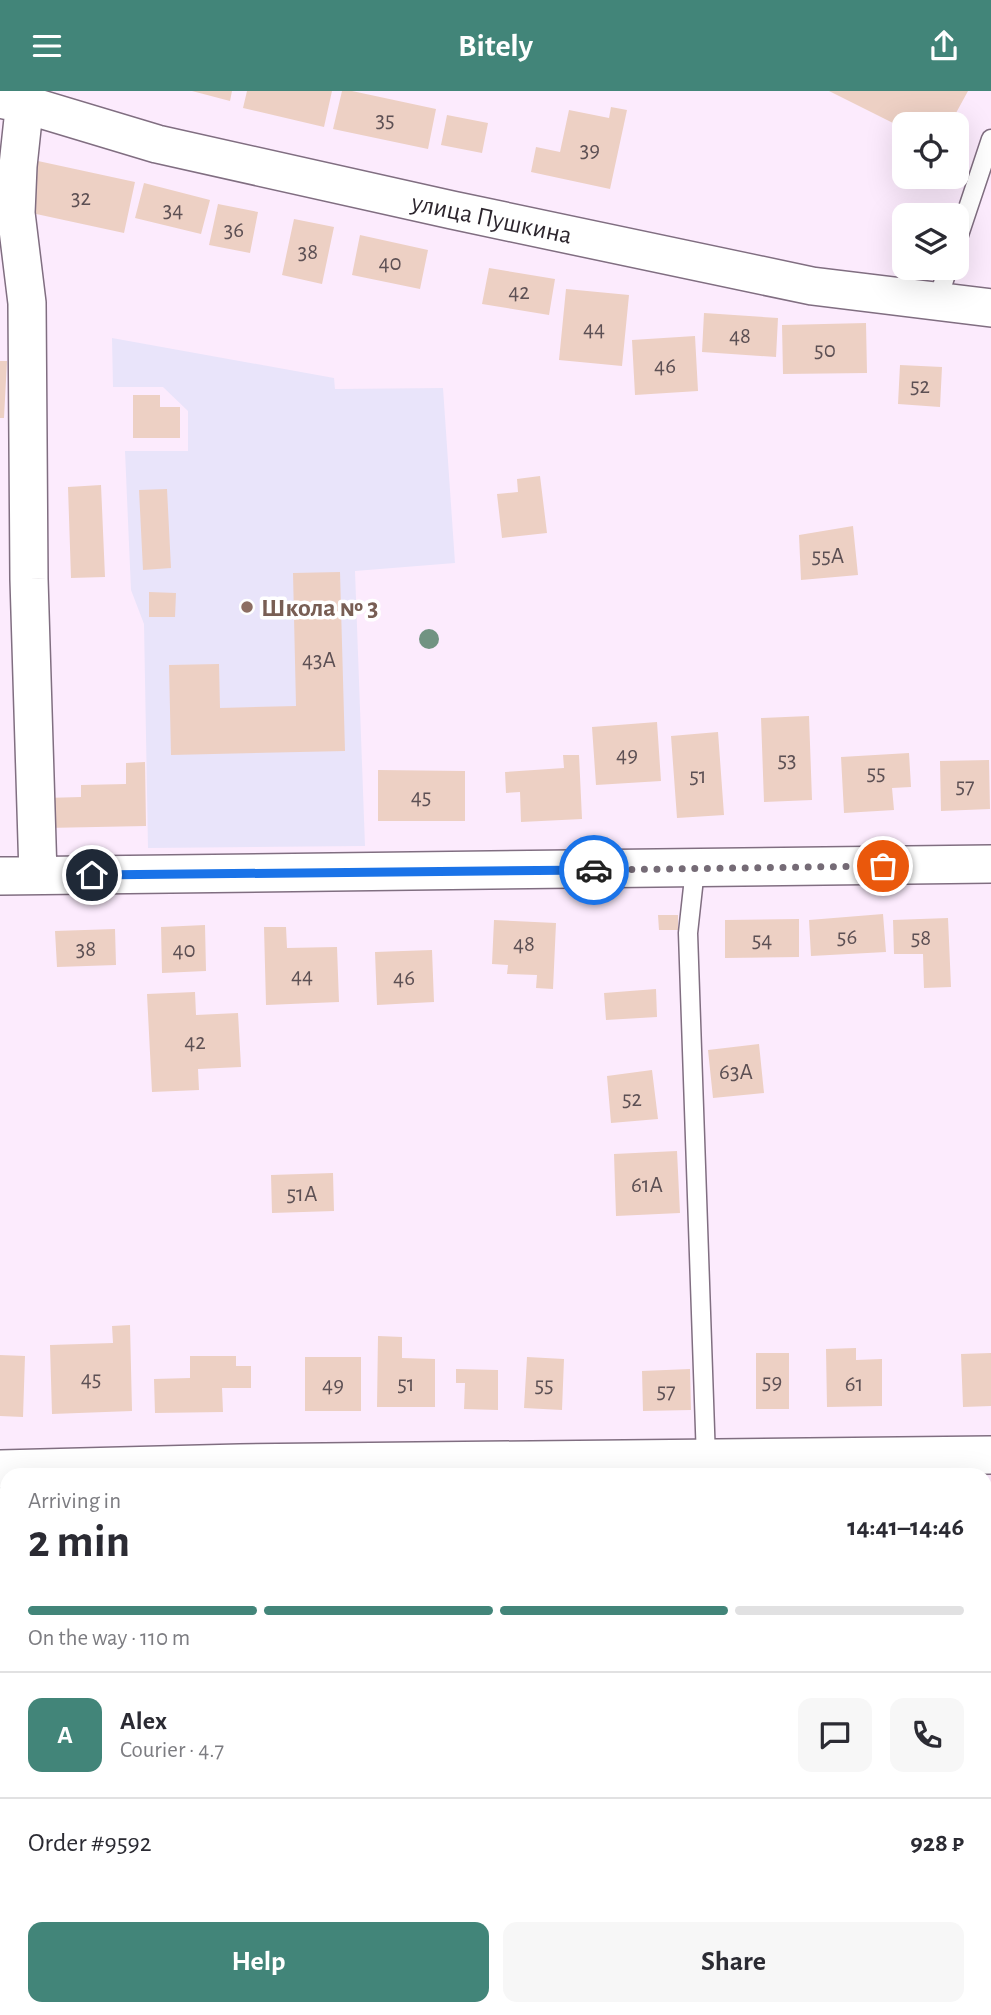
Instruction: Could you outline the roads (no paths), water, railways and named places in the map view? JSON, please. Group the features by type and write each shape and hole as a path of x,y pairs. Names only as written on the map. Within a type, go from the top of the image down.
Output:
{"street":[{"name":"улица Пушкина","path":"17,98 157,144 453,210 812,286 991,308"},
{"path":"17,98 16,213 27,303 29,579 38,875"},
{"path":"0,876 991,864"},
{"path":"123,1468 226,1464 991,1455"}],"lane":[{"path":"969,205 991,139"},
{"path":"937,302 944,280"},
{"path":"695,869 688,933 706,1459"}],"place":[{"name":"Школа № 3","path":"247,607"}]}
